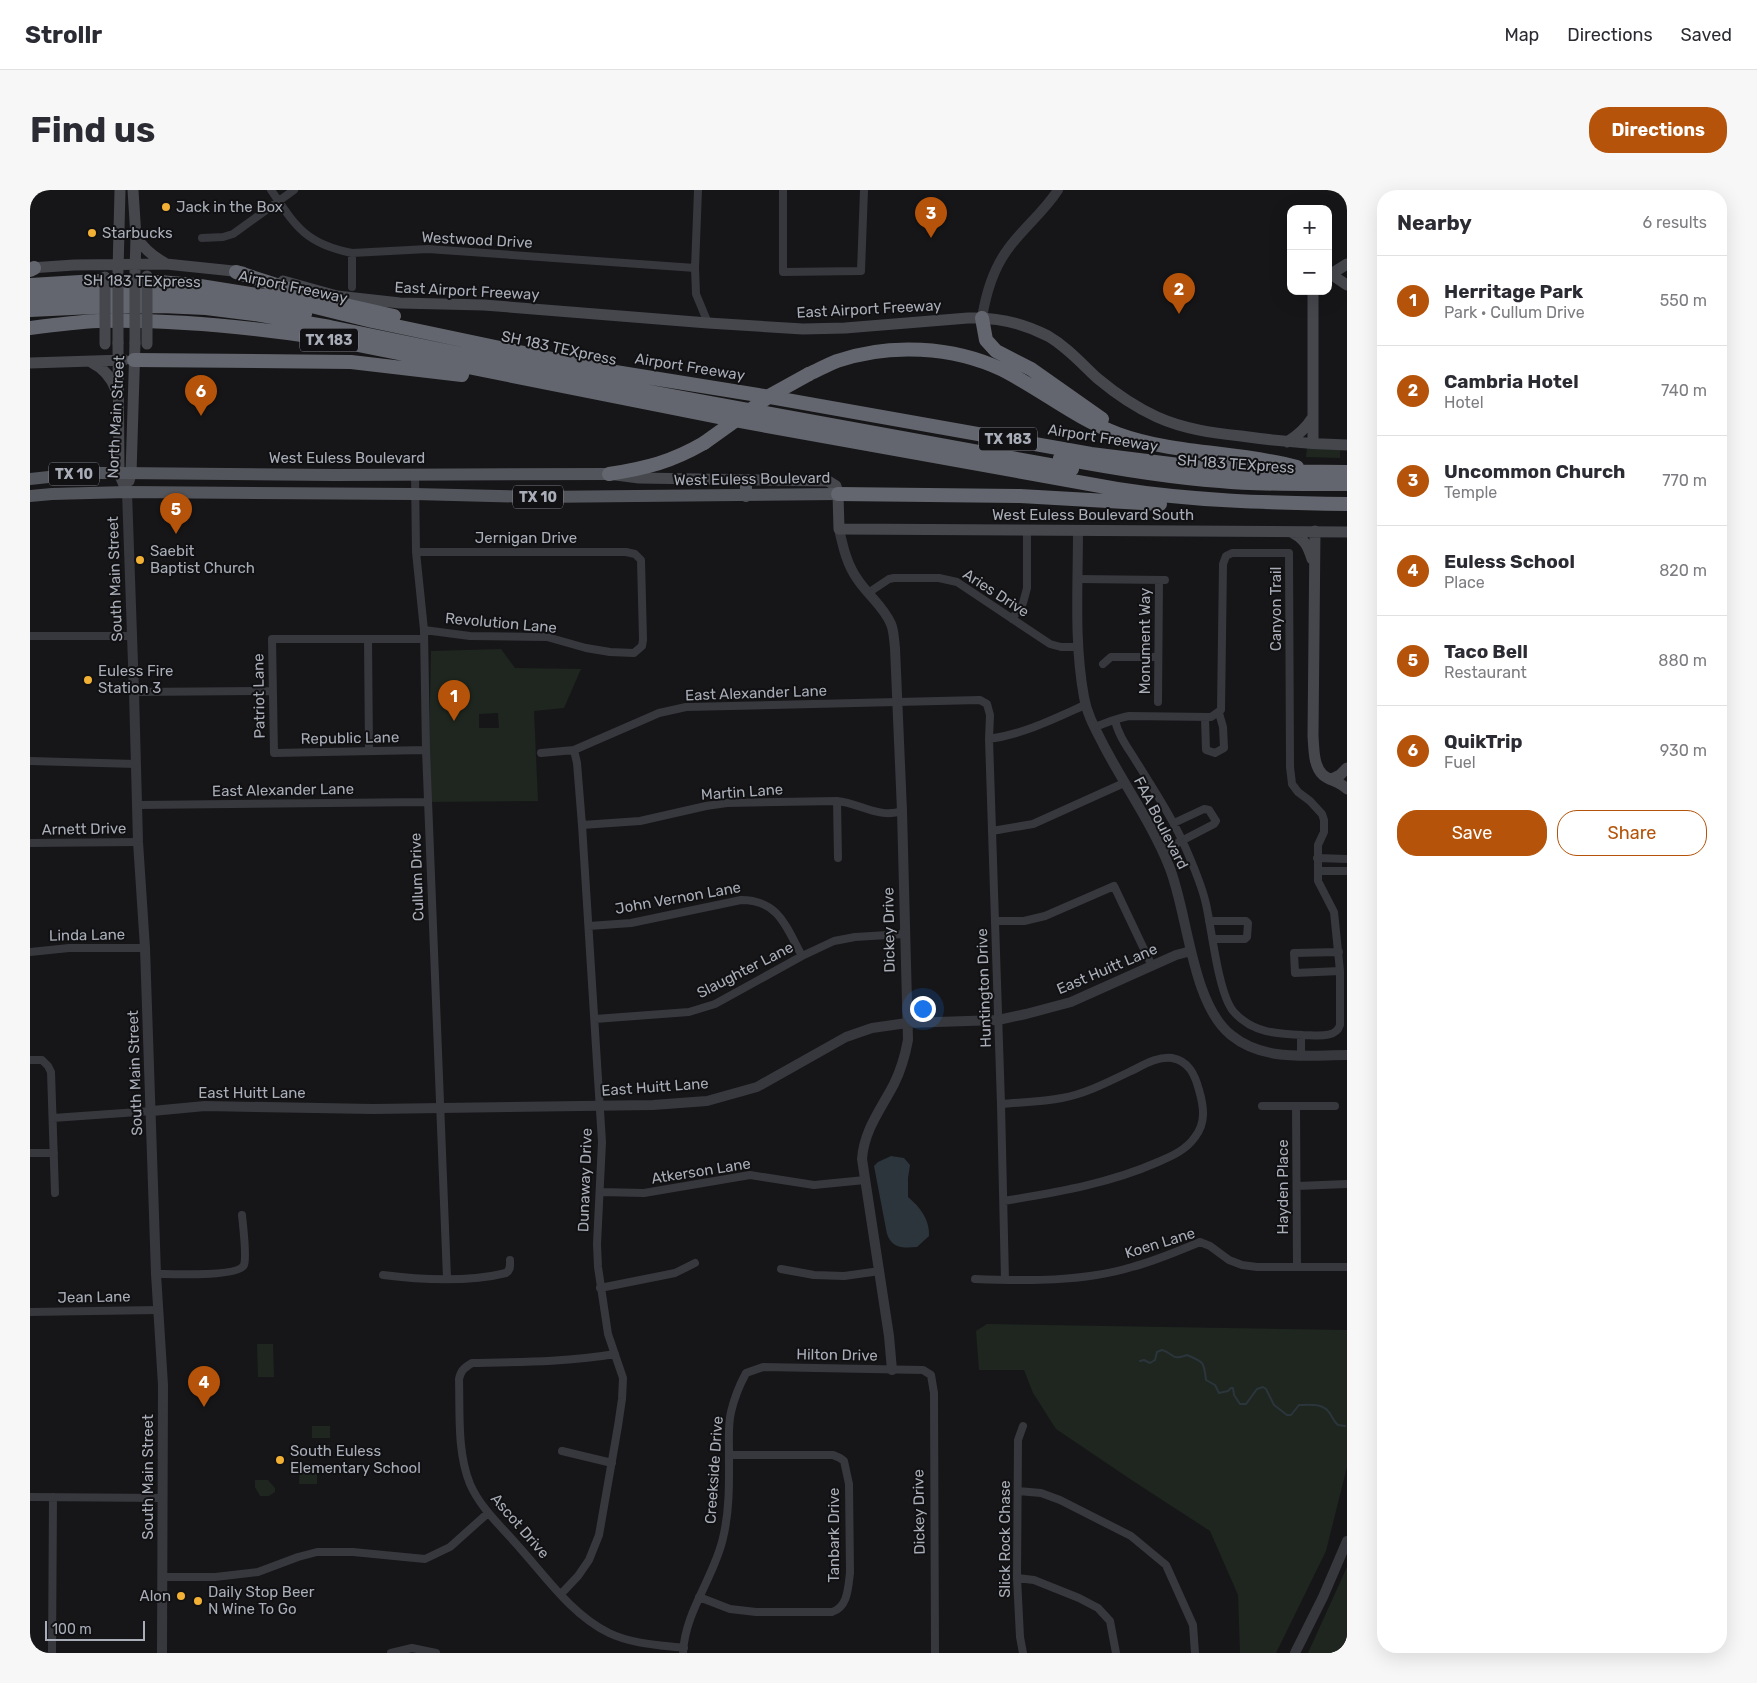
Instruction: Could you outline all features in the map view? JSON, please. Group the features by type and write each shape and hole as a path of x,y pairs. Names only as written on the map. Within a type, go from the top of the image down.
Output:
{"highway":[{"path":"236,272 323,300 519,342 590,360 609,371"},
{"name":"Airport Freeway","path":"30,285 96,281 159,282 219,289 282,299 381,323 609,371 758,394 1038,445 1195,467 1347,472"},
{"name":"SH 183 TEXpress","path":"30,299 92,295 162,294 205,297 323,317 608,375 1122,470 1222,481 1347,484"},
{"name":"SH 183 TEXpress","path":"30,310 160,306 206,308 254,314 330,327 606,384 1124,478 1193,487 1254,491 1347,493"},
{"path":"982,318 986,340 996,351 1008,356 1049,381 1112,425 1118,434"},
{"name":"TX 183","path":"30,328 98,321 212,325 279,332 342,342 623,399 1116,489 1225,501 1347,504"},
{"path":"609,474 654,465 681,456 704,443 771,395 809,374 837,362 862,354 909,349 957,354 980,361 1002,370 1058,404 1118,434 1168,448 1274,460 1316,472"},
{"path":"134,360 351,362 445,372 578,396 623,399"},
{"path":"838,494 1020,496 1168,505 1225,501"}],"main road":[{"name":"North Main Street","path":"120,190 118,395 127,492"},
{"name":"North Main Street","path":"125,473 134,360 136,237 133,190"},
{"path":"136,237 143,248 166,264"},
{"name":"East Airport Freeway","path":"31,269 87,264 118,269 135,269 166,264 251,273 337,296 400,303 484,305 708,324 803,329 845,328 982,318 1019,324 1048,336 1132,404 1174,424 1223,434 1287,442 1342,445"},
{"path":"87,264 99,271 104,277 105,344 101,355 89,361"},
{"path":"166,264 150,270 147,276 147,344 152,353 173,360"},
{"path":"1332,275 1347,264"},
{"path":"1332,277 1347,285"},
{"path":"1313,295 1313,443"},
{"path":"30,363 134,360"},
{"path":"89,361 110,376 118,395"},
{"path":"1287,442 1299,435 1313,416"},
{"path":"1313,416 1315,426 1342,445"},
{"name":"West Euless Boulevard","path":"30,479 85,473 609,474 639,478 828,481 836,486 838,494 535,497 414,494 127,492 30,496"},
{"path":"746,480 746,496"},
{"name":"Dickey Drive","path":"838,494 839,529"},
{"name":"West Euless Boulevard South","path":"839,529 1347,532"},
{"path":"1289,531 1303,539 1309,549 1315,569"},
{"path":"1315,531 1314,750 1317,766 1322,774 1343,784 1347,789"},
{"path":"1315,569 1318,545 1334,532"},
{"path":"1332,779 1340,775 1347,768"}],"street":[{"name":"Westwood Drive","path":"271,190 301,231 328,247 352,253 428,250 695,268"},
{"path":"202,238 223,237 233,234 294,190"},
{"path":"698,190 696,294 708,324"},
{"path":"783,190 783,272 861,271 864,190"},
{"path":"982,318 985,299 998,265 1008,249 1041,213 1058,190"},
{"path":"352,253 352,287"},
{"name":"Cullum Drive","path":"415,475 416,552 424,630 426,750 447,1278"},
{"name":"South Main Street","path":"127,492 138,842 145,948 156,1274 163,1385 162,1653"},
{"name":"Dickey Drive","path":"839,529 844,553 850,568 892,626 895,648 902,811 908,1040 905,1058 895,1083 866,1136 862,1159 880,1271 892,1370"},
{"path":"1012,619 1023,603 1027,588 1027,530"},
{"name":"FAA Boulevard","path":"1078,531 1079,660 1085,705 1094,727 1124,783 1148,822 1169,865 1204,994 1216,1019 1229,1034 1254,1049 1274,1055 1347,1055"},
{"name":"Jernigan Drive","path":"416,552 626,552 635,554 641,560 643,640 642,646 634,652"},
{"name":"Canyon Trail","path":"1219,713 1221,710 1223,564 1226,556 1232,553 1290,553 1290,767 1292,784 1298,792 1310,800 1322,814 1324,820 1324,832 1318,845 1317,858"},
{"name":"Aries Drive","path":"868,593 889,579 894,578 939,578 948,580 965,586 1050,644 1061,647 1079,647"},
{"name":"Monument Way","path":"1078,579 1162,580 1158,702"},
{"name":"Revolution Lane","path":"424,630 470,636 547,637 586,648 610,652 634,652"},
{"path":"30,636 132,636"},
{"name":"Patriot Lane","path":"274,753 272,639 368,639"},
{"path":"369,751 368,639 424,639"},
{"path":"1103,664 1111,657 1158,658"},
{"path":"134,692 273,691"},
{"name":"East Alexander Lane","path":"541,753 574,750 645,718 686,707 980,700"},
{"name":"Huntington Drive","path":"980,700 987,704 989,708 1005,1280"},
{"path":"989,740 1024,732 1085,705"},
{"path":"1094,727 1119,717 1129,716 1206,716 1211,717 1219,713 1223,727 1224,748 1215,752 1206,750 1206,716"},
{"path":"1115,720 1121,737 1174,823 1182,841 1206,902 1222,983 1234,1011 1249,1023 1267,1033 1333,1034 1338,1030 1340,1025 1339,952 1334,912 1318,881 1317,858 1347,860"},
{"name":"Republic Lane","path":"274,753 426,750"},
{"name":"Dunaway Drive","path":"561,1594 578,1576 589,1560 599,1535 622,1399 623,1378 608,1334 600,1288 597,1244 602,1142 590,926 574,750"},
{"path":"30,761 136,764"},
{"path":"992,831 1033,824 1124,783"},
{"path":"837,801 838,858"},
{"name":"Martin Lane","path":"582,825 640,821 727,803 837,801 850,802 874,812 887,814 902,811"},
{"name":"East Alexander Lane","path":"138,806 428,802"},
{"path":"1162,851 1214,824 1216,821 1209,810 1204,810 1174,823"},
{"name":"Arnett Drive","path":"30,843 138,842"},
{"path":"1318,871 1347,871"},
{"path":"995,921 1024,921 1045,916 1114,886 1152,966"},
{"name":"John Vernon Lane","path":"590,926 631,923 741,900 750,900 768,905 773,910 783,922 802,956"},
{"path":"1209,921 1248,923 1247,937 1245,939 1213,939"},
{"name":"Slaughter Lane","path":"596,1019 689,1012 702,1009 716,1004 802,956 834,941 846,938 904,934"},
{"name":"Linda Lane","path":"30,952 69,948 145,948"},
{"name":"East Huitt Lane","path":"152,1111 205,1106 373,1109 692,1103 757,1087 846,1037 872,1028 907,1023 998,1020 1072,1002 1176,955 1191,951"},
{"path":"1339,952 1294,953 1294,963 1295,973 1340,971"},
{"path":"1301,1035 1301,1056"},
{"path":"1001,1104 1062,1098 1105,1084 1150,1062 1171,1058 1182,1061 1190,1067 1198,1086 1204,1114 1197,1136 1188,1146 1149,1166 1094,1185 1004,1201"},
{"path":"30,1060 42,1060 51,1072 55,1193"},
{"path":"1262,1106 1335,1106"},
{"name":"Hayden Place","path":"1296,1106 1297,1267"},
{"path":"53,1118 152,1111"},
{"path":"30,1154 54,1153"},
{"name":"Atkerson Lane","path":"600,1192 644,1193 750,1175 814,1185 865,1180"},
{"path":"1297,1186 1347,1184"},
{"path":"156,1274 226,1273 244,1266 245,1251 242,1215"},
{"name":"Koen Lane","path":"975,1279 1077,1278 1131,1268 1200,1242 1242,1266 1347,1267"},
{"path":"383,1275 401,1278 486,1278 509,1271 510,1260"},
{"path":"600,1288 675,1273 695,1263"},
{"path":"782,1269 814,1275 844,1276 880,1271"},
{"name":"Jean Lane","path":"30,1312 158,1310"},
{"name":"Ascot Drive","path":"615,1354 588,1359 472,1363 464,1368 460,1373 459,1379 464,1462 470,1484 488,1513 579,1612 611,1634 648,1644 684,1650"},
{"name":"Hilton Drive","path":"746,1373 763,1368 923,1370 928,1372"},
{"name":"Dickey Drive","path":"928,1372 932,1379 934,1393 935,1653"},
{"name":"Creekside Drive","path":"684,1650 691,1617 712,1571 723,1538 729,1500 731,1414 738,1389 746,1373"},
{"name":"Slick Rock Chase","path":"1023,1426 1018,1440 1017,1578 1020,1637 1023,1653"},
{"path":"562,1451 612,1463"},
{"name":"Tanbark Drive","path":"700,1597 730,1609 756,1612 821,1613 839,1610 844,1604 850,1573 849,1484 846,1467 842,1460 833,1455 729,1455"},
{"path":"1018,1492 1041,1494 1060,1500 1131,1536 1166,1566 1193,1624 1195,1653"},
{"path":"30,1497 162,1498"},
{"path":"52,1653 53,1497"},
{"path":"162,1577 215,1577 258,1572 317,1552 353,1552 425,1559 450,1547 488,1513"},
{"path":"1295,1653 1323,1597 1347,1541"},
{"path":"1017,1578 1034,1580 1098,1608 1110,1621 1116,1653"},
{"path":"391,1653 412,1648 436,1653"}],"shaded area":[{"path":"1307,448 1340,450 1340,458 1306,457"},
{"path":"501,649 515,668 581,669 564,708 534,711 538,801 428,802 431,651","holes":["498,713 499,728 479,728 479,714"]},
{"path":"891,1156 904,1158 910,1165 908,1197 920,1210 928,1225 929,1236 917,1247 895,1245 887,1234 874,1166"},
{"path":"987,1324 1347,1330 1347,1467 1326,1551 1276,1653 1240,1653 1238,1595 1210,1531 1056,1429 1033,1393 1024,1370 979,1370 976,1331"},
{"path":"257,1344 273,1344 274,1377 258,1377"},
{"path":"312,1426 330,1426 330,1438 312,1438"},
{"path":"317,1444 330,1445 329,1457 316,1457"},
{"path":"300,1466 317,1466 317,1484 299,1484"},
{"path":"255,1480 268,1480 275,1488 275,1492 269,1496 260,1496 255,1487"},
{"path":"1347,1567 1347,1653 1308,1653"}],"waterway":[{"path":"1140,1361 1144,1360 1150,1363 1155,1360 1157,1352 1162,1350 1175,1357 1187,1355 1202,1363 1205,1369 1206,1380 1215,1385 1219,1393 1233,1388 1234,1395 1240,1404 1246,1404 1257,1389 1263,1387 1266,1389 1274,1405 1287,1415 1291,1415 1299,1405 1318,1406 1325,1408 1338,1425 1345,1426"}],"place":[{"name":"Jack in the Box","path":"166,207"},
{"name":"Starbucks","path":"92,233"},
{"name":"Uncommon Church","path":"931,238"},
{"name":"Cambria Hotel","path":"1179,314"},
{"name":"QuikTrip","path":"201,416"},
{"name":"Taco Bell","path":"176,534"},
{"name":"Saebit Baptist Church","path":"140,560"},
{"name":"Euless Fire Station 3","path":"88,680"},
{"name":"Herritage Park","path":"454,721"},
{"name":"Euless School","path":"204,1407"},
{"name":"South Euless Elementary School","path":"280,1460"},
{"name":"Alon","path":"181,1596"},
{"name":"Daily Stop Beer N Wine To Go","path":"198,1601"}]}
